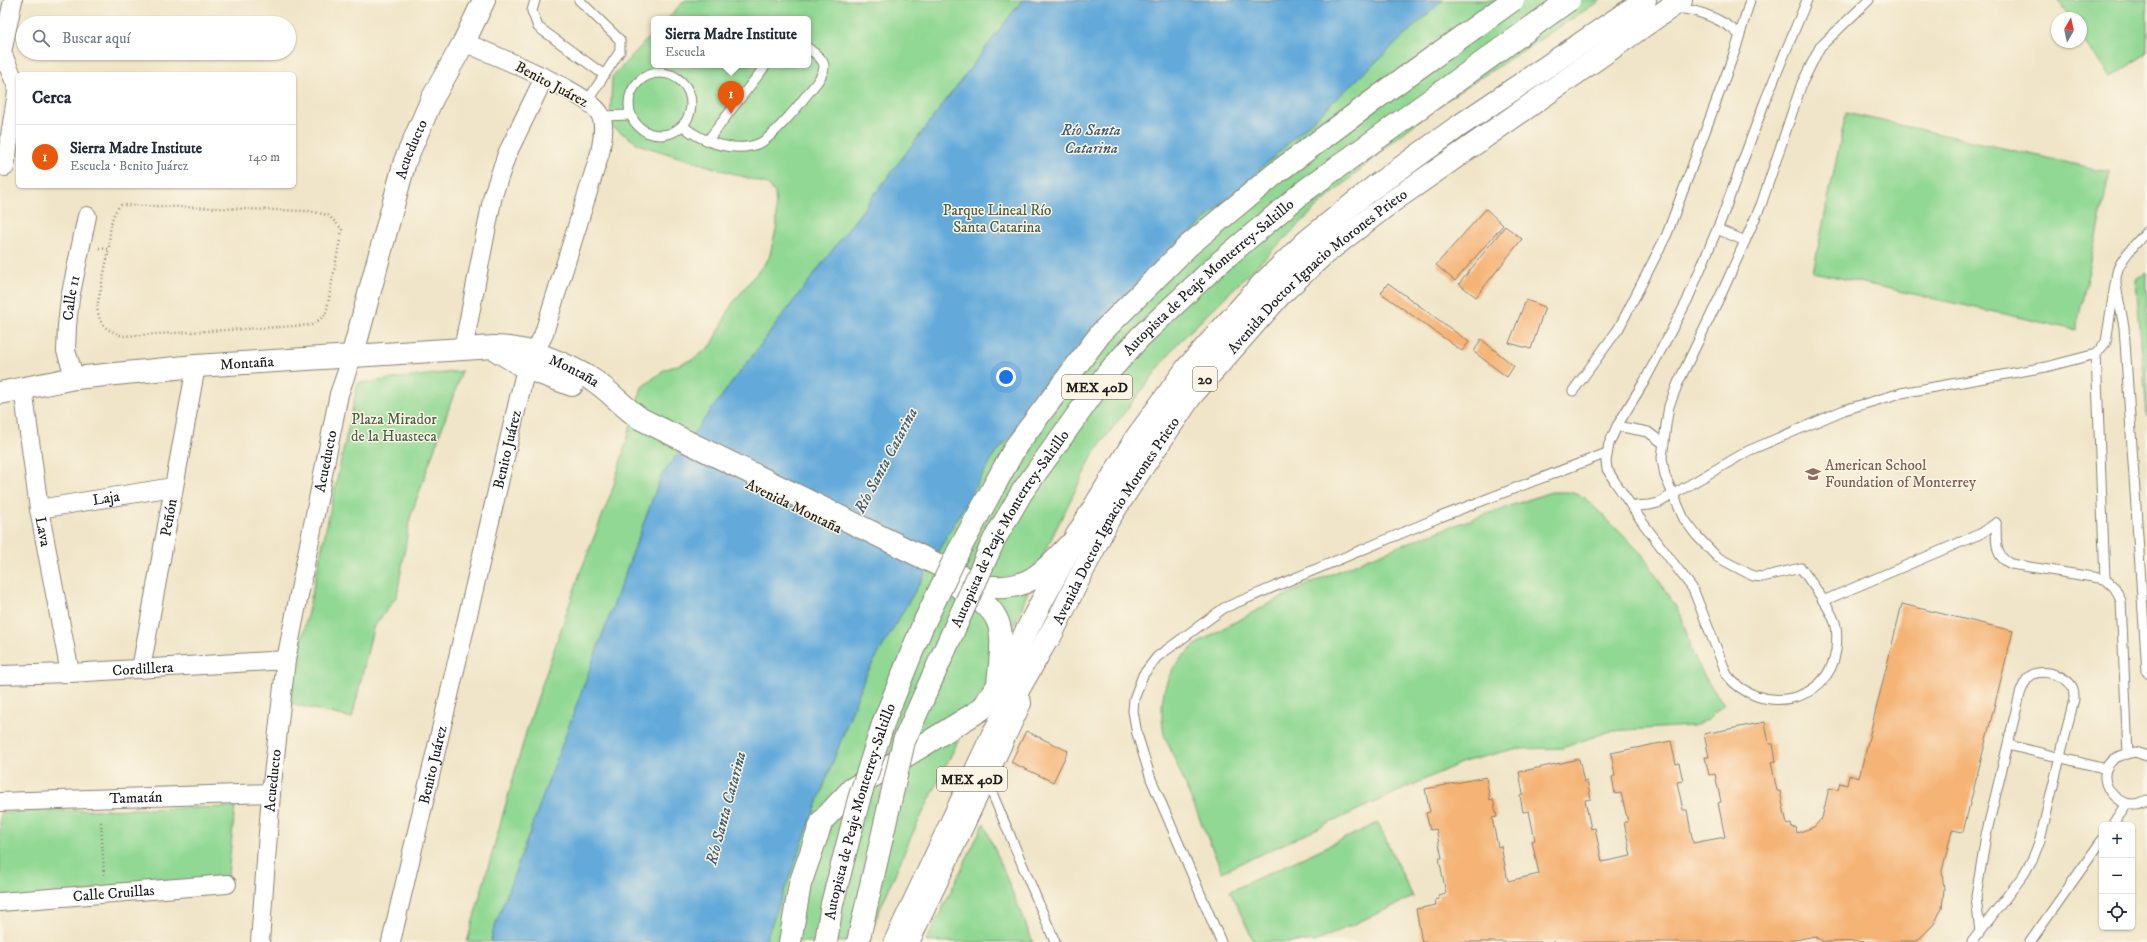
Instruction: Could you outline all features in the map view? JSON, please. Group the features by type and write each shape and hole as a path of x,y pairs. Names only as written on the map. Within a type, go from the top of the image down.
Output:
{"main road":[{"name":"Autopista de Peaje Monterrey-Saltillo","path":"826,942 832,904 858,800 884,721 922,628 958,552 1016,446 1101,333 1188,246 1276,173 1393,86 1513,0"},
{"name":"Autopista de Peaje Monterrey-Saltillo","path":"858,942 904,741 994,540 1022,492 1106,375 1140,337 1219,263 1303,192 1569,0"},
{"name":"Avenida Doctor Ignacio Morones Prieto","path":"790,942 800,884 822,821 852,788 982,709 998,685 1073,542 1136,438 1188,368 1261,285 1308,240 1374,187 1456,128 1645,0"},
{"name":"Acueducto","path":"352,357 405,161 432,99 464,42 482,1"},
{"name":"Avenida Doctor Ignacio Morones Prieto","path":"908,942 986,779 1058,620 1108,520 1192,396 1280,295 1324,254 1390,203 1675,4"},
{"name":"Montaña","path":"0,393 75,378 196,366 494,348 502,354 593,380 637,423"},
{"name":"Avenida Montaña","path":"637,423 976,590 993,610 1000,627 1002,640 998,685"},
{"name":"Avenida Montaña","path":"976,590 1001,588 1036,577 1073,542"},
{"name":"MEX 40D","path":"895,942 993,734 1058,620"}],"street":[{"path":"13,0 1,58 16,84"},
{"name":"Benito Juárez","path":"391,942 530,361 543,336 600,153 603,132 602,116 588,100 544,78 464,42"},
{"path":"463,350 493,195 507,154 544,78"},
{"path":"5,167 16,98"},
{"name":"Calle 11","path":"75,378 66,351 67,326 70,298 87,216"},
{"name":"Acueducto","path":"260,942 271,793 286,660 339,394 352,357"},
{"name":"Peñón","path":"141,669 196,366"},
{"name":"Lava","path":"23,388 39,509 70,673"},
{"name":"Laja","path":"39,509 173,487"},
{"name":"Cordillera","path":"0,675 70,673 286,660"},
{"name":"Tamatán","path":"0,802 271,793"},
{"name":"Calle Cruillas","path":"0,902 226,884"}],"lane":[{"path":"536,0 532,11 534,20 538,27 603,74"},
{"path":"579,0 620,40 620,51 603,74 588,100"},
{"path":"1573,390 1619,328 1667,234 1740,34 1750,0"},
{"path":"1807,0 1765,101 1717,229 1687,301 1644,382 1617,426 1607,453 1607,469 1632,506 1693,589 1727,675 1735,686 1747,694 1764,700 1779,700 1799,695 1814,689 1824,681 1835,662 1837,643 1834,620 1824,601 1801,568 1762,577 1753,576 1717,557 1684,520 1665,476 1662,458 1669,406 1760,205 1802,83 1820,47 1869,0"},
{"path":"1675,4 1723,21 1740,34"},
{"path":"683,126 692,134 733,147 761,143 795,110 818,80 824,69 824,64 820,58 811,50"},
{"path":"708,140 764,68"},
{"path":"662,73 679,79 690,93 691,110 683,126 667,134 650,133 635,123 631,115 629,106 633,89 645,76 662,73"},
{"path":"602,116 631,115"},
{"path":"1717,229 1745,241"},
{"path":"1632,506 1650,505 1674,495 1748,451 1844,410 1901,393 2046,367 2096,354 2106,342 2115,284 2115,274 2121,261 2147,231"},
{"path":"2115,284 2124,327 2147,672"},
{"path":"2096,354 2105,579"},
{"path":"1617,426 1648,432 1664,444"},
{"path":"1221,942 1151,779 1137,734 1133,711 1134,699 1143,675 1157,657 1224,608 1440,517 1607,453"},
{"path":"1824,601 1982,533 1996,523 1997,551 2003,560 2011,564 2105,579 2115,588 2121,601 2128,754"},
{"path":"1972,942 1980,933 2024,874 2033,858 2040,840 2061,758 2072,708 2074,690 2071,685 2051,673 2040,672 2030,676 2024,682 1986,835 1976,897 1980,933"},
{"path":"2008,745 2107,768"},
{"path":"2147,756 2135,752 2114,759 2107,768 2106,780 2109,791 2117,800 2127,804 2137,804 2147,800"},
{"path":"986,779 1055,942"},
{"path":"2115,822 2127,804"},
{"path":"2030,942 2099,844"}],"path":[{"path":"121,205 308,211 328,215 342,229 326,314 313,325 122,336 104,328 99,316 98,307 109,249 112,218 121,205"},
{"path":"80,246 109,249"},
{"path":"101,822 105,894"}],"green space":[{"name":"Río Santa Catarina","path":"685,0 1601,0 1446,100 1399,136 1317,207 1177,344 1095,451 1035,571 1021,610 1003,649 910,839 866,942 467,942 527,729 580,573 612,491 642,387 664,370 694,359 712,345 732,304 769,258 777,226 775,193 767,184 640,145 610,125 612,77 651,35 651,68 811,68 811,16 670,16"},
{"path":"2058,0 2147,0 2147,53 2110,78 2087,44 2087,12 2066,12"},
{"path":"1846,113 2110,172 2076,330 1813,272"},
{"path":"2147,272 2147,417 2136,280"},
{"name":"Plaza Mirador de la Huasteca","path":"462,371 410,518 397,596 373,628 352,718 288,703 358,383"},
{"path":"1551,492 1570,492 1584,497 1642,554 1681,615 1693,655 1709,684 1724,704 1708,720 1692,726 1610,731 1562,748 1514,749 1463,762 1222,872 1164,734 1162,708 1164,691 1166,683 1174,667 1180,659 1195,646 1212,635 1275,601 1313,583 1391,549"},
{"path":"235,807 227,884 0,902 0,812"},
{"path":"984,823 1033,942 926,942"},
{"path":"1378,823 1413,897 1315,942 1254,942 1230,891"}],"water":[{"name":"Río Santa Catarina","path":"1022,0 1443,0 1146,275 993,457 865,677 765,942 491,942 492,934 661,476"}],"building":[{"path":"1486,209 1503,225 1455,281 1436,265"},
{"path":"1505,226 1522,239 1476,297 1459,284"},
{"path":"1388,283 1469,342 1462,351 1381,293"},
{"path":"1526,300 1545,307 1531,349 1509,343"},
{"path":"1481,339 1514,366 1507,377 1474,352"},
{"path":"1902,604 2013,631 1963,832 1952,830 1942,871 1944,890 1942,908 1934,924 1917,941 1824,942 1815,936 1785,942 1422,942 1416,909 1436,905 1435,900 1439,899 1438,895 1446,893 1439,858 1442,858 1436,829 1430,830 1426,813 1430,812 1425,789 1486,777 1490,800 1493,799 1497,817 1492,818 1498,847 1501,846 1508,881 1539,874 1532,841 1535,840 1529,811 1523,812 1520,795 1523,794 1519,772 1579,759 1584,782 1587,781 1591,799 1585,800 1591,829 1595,828 1602,862 1631,856 1624,822 1628,822 1621,793 1615,794 1612,777 1615,776 1611,753 1671,741 1676,764 1679,763 1683,781 1677,782 1683,810 1687,810 1693,843 1725,837 1718,803 1721,802 1715,774 1709,775 1705,757 1709,757 1704,734 1765,722 1769,744 1773,744 1776,761 1771,762 1777,791 1780,791 1787,825 1791,824 1792,828 1796,827 1797,833 1814,827 1822,818 1829,788 1838,790 1840,783 1847,785 1849,775 1859,778"},
{"path":"1026,731 1068,751 1053,782 1011,762"}],"place":[{"name":"Sierra Madre Institute","path":"731,114"},
{"name":"American School Foundation of Monterrey","path":"1813,474"}],"park label":[{"name":"Parque Lineal Río Santa Catarina","path":"997,218"}]}
